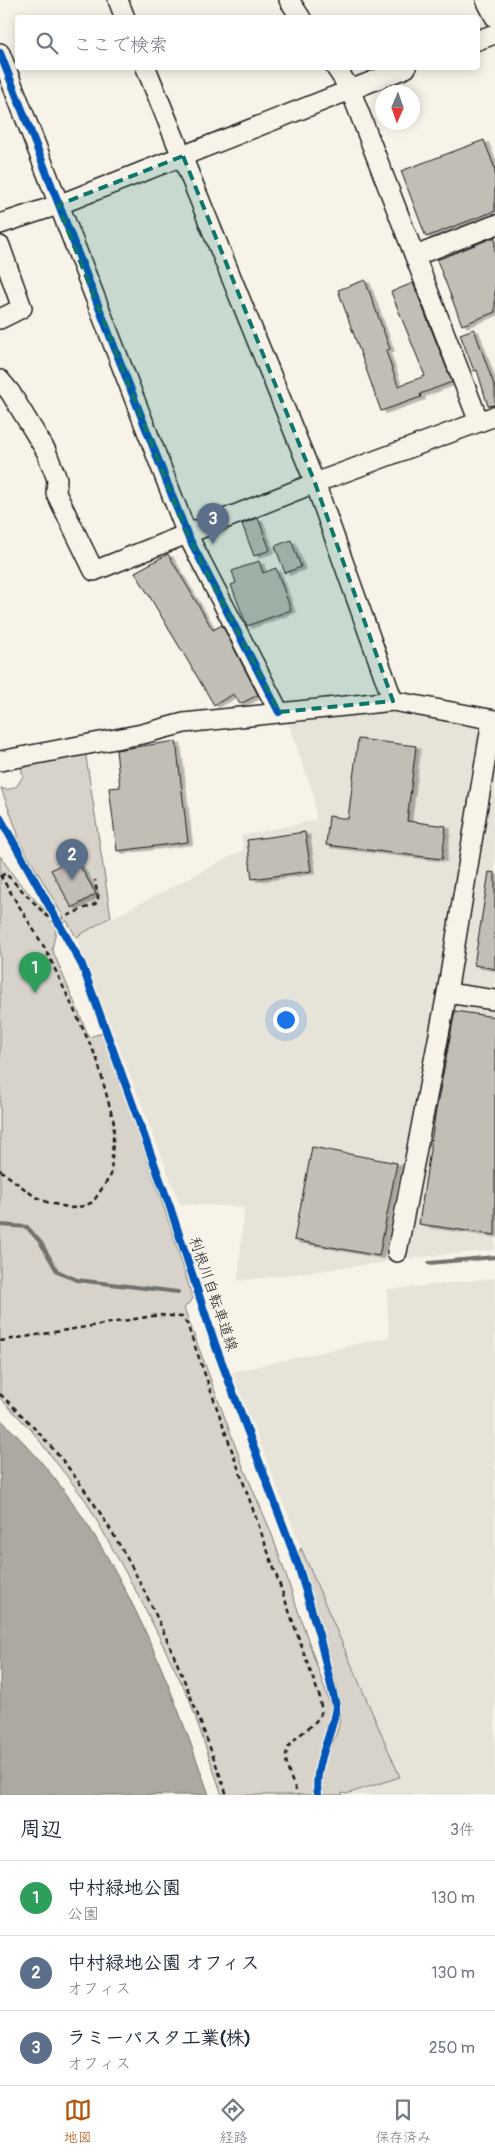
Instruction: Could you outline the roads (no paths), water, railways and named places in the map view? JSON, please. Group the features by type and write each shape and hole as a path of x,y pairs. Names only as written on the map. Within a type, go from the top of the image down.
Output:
{"street":[{"path":"118,0 124,15"},
{"path":"290,0 299,15"},
{"path":"486,0 495,17"},
{"path":"480,39 495,34"},
{"path":"2,64 187,534 279,712"},
{"path":"147,70 315,483 393,701"},
{"path":"0,380 10,392 46,451 57,479 56,493 94,571 315,483 487,419 415,256 350,88 337,70"},
{"path":"0,224 58,205 350,88 400,70"},
{"path":"415,256 495,225"},
{"path":"0,246 22,308 0,319"},
{"path":"0,761 142,734 184,724 279,712 393,701 494,720 447,993 396,1252"},
{"path":"447,993 495,1000"}],"waterway":[{"path":"0,1225 27,1227 41,1243 57,1271 77,1280 178,1292"},
{"path":"429,1263 495,1257"}],"place":[{"name":"ラミーパスタ工業(株)","path":"213,544"},
{"name":"中村緑地公園 オフィス","path":"72,880"},
{"name":"中村緑地公園","path":"35,993"}]}
